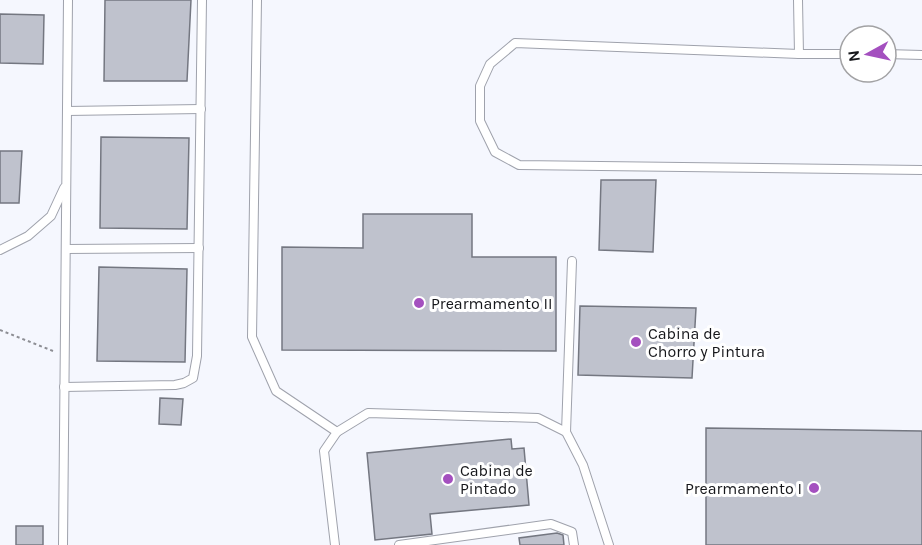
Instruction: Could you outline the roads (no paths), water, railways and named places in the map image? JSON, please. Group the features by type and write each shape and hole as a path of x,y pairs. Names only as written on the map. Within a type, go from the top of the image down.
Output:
{"lane":[{"path":"63,545 68,0"},
{"path":"64,387 175,385 193,378 197,356 202,0"},
{"path":"257,0 252,337 276,391 337,432"},
{"path":"798,0 799,54"},
{"path":"838,54 515,43 490,64 480,86 480,121 495,152 519,165 922,170"},
{"path":"898,54 922,55"},
{"path":"67,111 201,110"},
{"path":"0,250 28,236 51,216 66,184"},
{"path":"66,249 199,248"},
{"path":"572,261 566,432 583,465 609,545"},
{"path":"335,545 324,451 337,432 368,412 538,418 566,432"},
{"path":"399,545 551,524 572,532 574,545"}],"place":[{"name":"Prearmamento II","path":"419,303"},
{"name":"Cabina de Chorro y Pintura","path":"636,342"},
{"name":"Cabina de Pintado","path":"448,479"},
{"name":"Prearmamento I","path":"814,488"}]}
